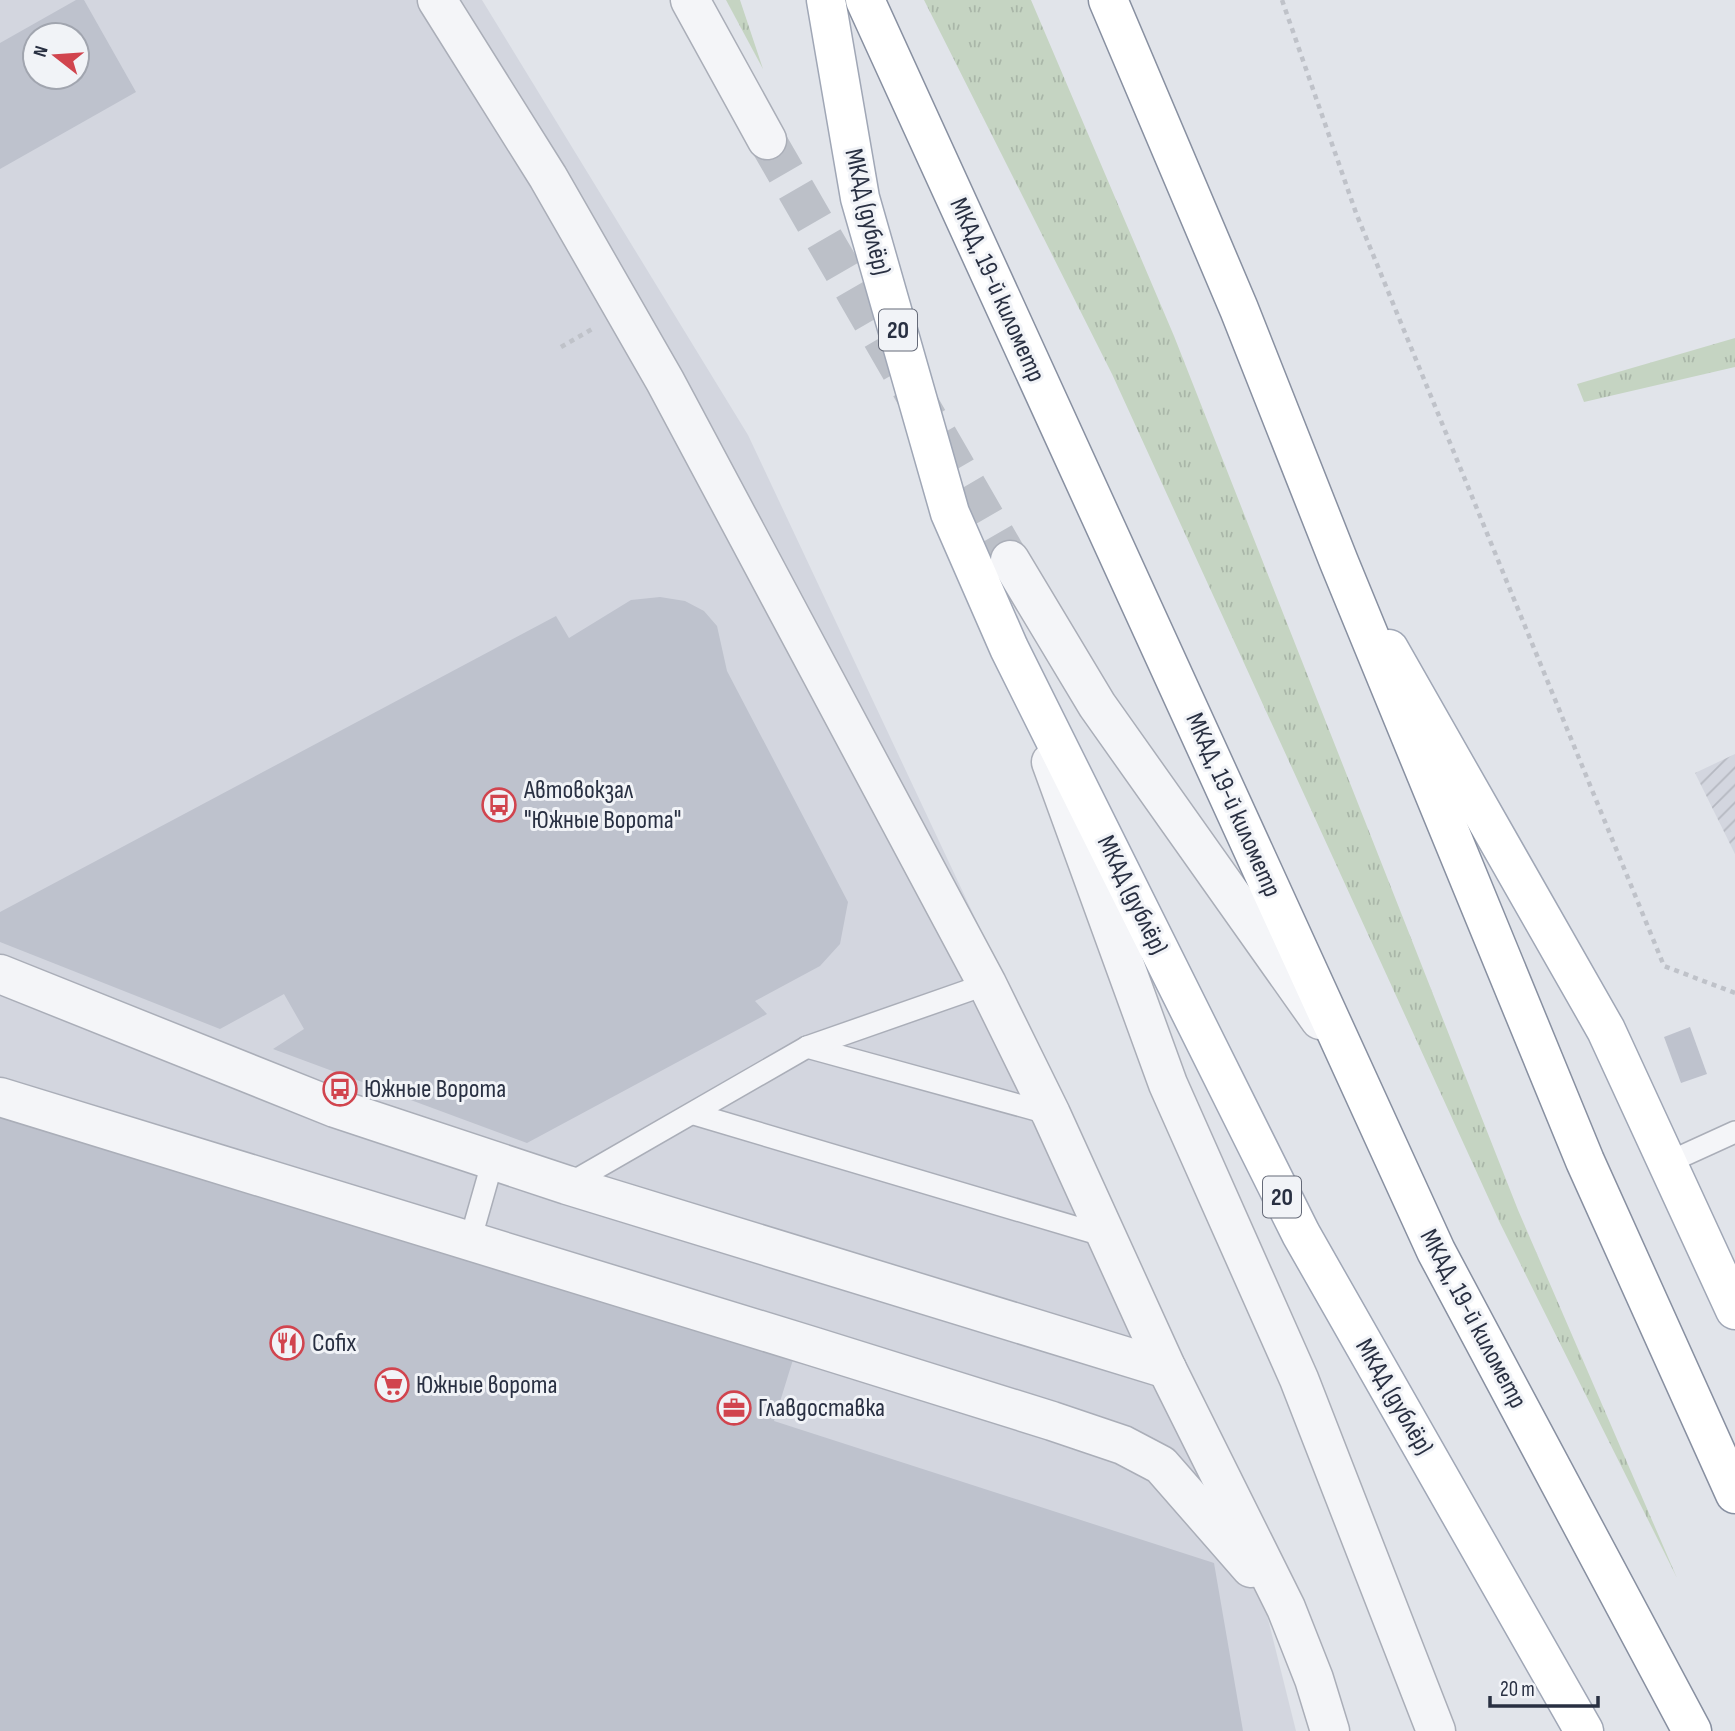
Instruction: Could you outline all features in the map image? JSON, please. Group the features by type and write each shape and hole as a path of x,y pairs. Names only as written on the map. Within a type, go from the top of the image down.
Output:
{"main road":[{"name":"МКАД (дублёр)","path":"826,0 864,211 950,513 1009,648 1300,1234 1584,1731"},
{"name":"МКАД, 19-й километр","path":"865,0 1436,1251 1692,1731"},
{"path":"1108,0 1239,309 1339,562 1585,1161 1735,1494"},
{"path":"1339,562 1606,1030 1735,1310"}],"street":[{"path":"437,0 548,177 665,381 987,984 1051,1114 1167,1369 1286,1608 1314,1679 1330,1731"},
{"path":"690,0 767,140"},
{"path":"1010,560 1097,705 1350,1062"},
{"path":"1009,648 1168,1084 1299,1379 1436,1731"},
{"path":"0,974 335,1108 567,1185 1167,1369"},
{"path":"0,1097 1013,1408 1123,1445 1161,1465 1286,1608"}],"lane":[{"path":"567,1185 807,1047 987,984"},
{"path":"807,1047 1051,1114"},
{"path":"694,1114 1105,1236"},
{"path":"1667,1163 1735,1132"},
{"path":"470,1241 493,1160"}],"path":[{"path":"1282,0 1356,213 1664,966 1735,993"},
{"path":"561,347 597,327"}],"shaded area":[{"path":"0,0 482,0 748,435 1081,1143 1240,1507 1296,1731 0,1731"},
{"path":"1735,754 1735,854 1695,773"}],"green space":[{"path":"726,0 740,0 763,69"},
{"path":"924,0 1031,0 1174,336 1518,1210 1677,1578 1499,1221 1112,374"},
{"path":"1735,338 1735,367 1584,402 1577,384"}],"building":[{"path":"76,0 84,0 136,92 0,169 0,43 21,31 21,91 91,91 91,21 39,21"},
{"name":"Автовокзал \"Южные Ворота\"","path":"660,597 685,601 704,611 717,626 727,671 848,902 840,944 820,966 755,1001 767,1014 527,1143 273,1049 304,1029 284,994 220,1029 0,942 0,912 556,616 569,638 631,600"},
{"path":"1690,1027 1707,1074 1681,1083 1664,1037"},
{"name":"Южные ворота","path":"0,1109 796,1350 774,1421 1214,1563 1243,1731 0,1731"}],"tunnel":[{"path":"767,140 1010,560"}],"place":[{"name":"Автовокзал \"Южные Ворота\"","path":"499,805"},
{"name":"Южные Ворота","path":"340,1089"},
{"name":"Cofix","path":"287,1343"},
{"name":"Южные ворота","path":"392,1385"},
{"name":"Главдоставка","path":"734,1408"}]}
